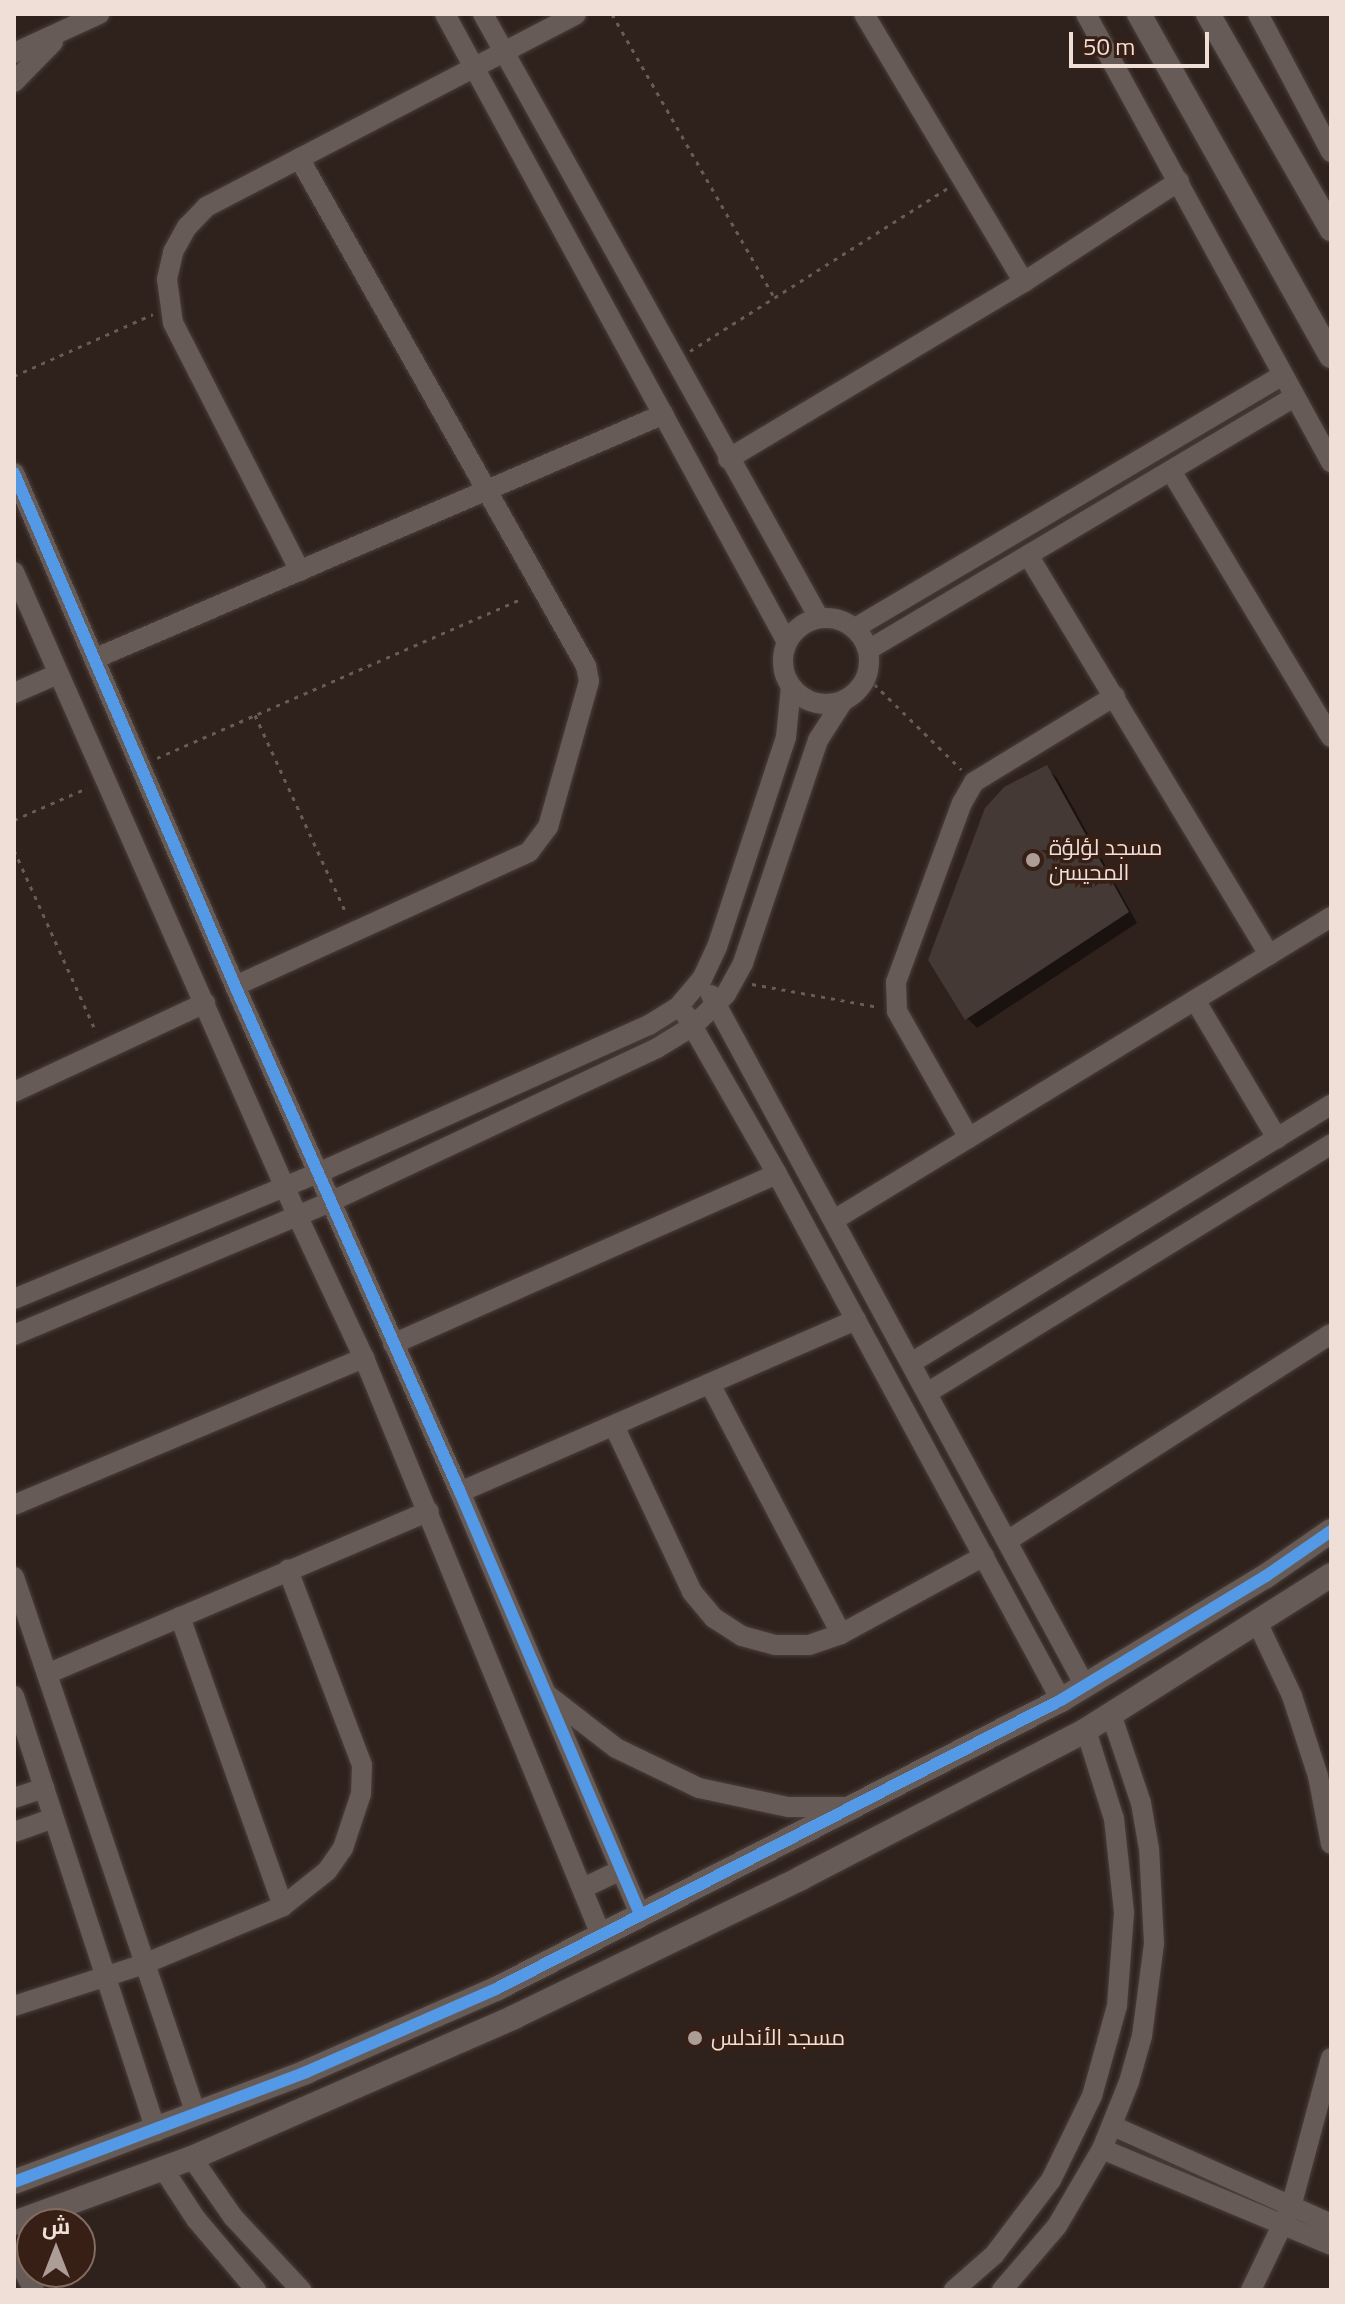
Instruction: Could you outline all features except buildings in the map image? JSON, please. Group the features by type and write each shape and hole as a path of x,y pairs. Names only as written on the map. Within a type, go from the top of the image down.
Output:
{"street":[{"path":"14,53 99,14"},
{"path":"445,14 787,642"},
{"path":"483,14 501,53 819,618"},
{"path":"300,571 173,323 169,307 170,265 187,227 206,207 576,14"},
{"path":"864,14 1024,282"},
{"path":"1086,14 1179,181 1293,398 1331,462"},
{"path":"1139,14 1331,356"},
{"path":"1208,14 1331,229"},
{"path":"1258,14 1331,152"},
{"path":"14,82 68,29"},
{"path":"235,986 529,852 548,827 589,681 586,666 299,158"},
{"path":"728,459 1024,282 1179,181"},
{"path":"855,628 1281,376"},
{"path":"868,650 1293,398"},
{"path":"94,659 664,414"},
{"path":"688,458 718,441"},
{"path":"1171,471 1331,737"},
{"path":"14,473 235,986 460,1492 640,1915"},
{"path":"1028,555 1269,955"},
{"path":"14,572 297,1215 364,1358 601,1935"},
{"path":"14,1299 318,1173 649,1025 679,1006 702,979 717,947 786,737 791,687 783,665 787,642 803,624 819,618 838,619 855,628 868,650 867,677 861,688 843,701 818,740 735,981 716,1005 693,1026 657,1048 330,1202 14,1335"},
{"path":"14,693 58,674"},
{"path":"791,687 809,701 820,704 843,701"},
{"path":"969,1138 897,1011 896,982 962,803 974,782 1115,696"},
{"path":"834,1220 1331,917"},
{"path":"702,979 1084,1684"},
{"path":"1195,1000 1277,1138"},
{"path":"14,1092 205,1003"},
{"path":"679,1006 777,1174 1061,1700"},
{"path":"911,1363 1331,1105"},
{"path":"927,1393 1331,1144"},
{"path":"393,1344 777,1174"},
{"path":"460,1492 615,1428 856,1320"},
{"path":"1007,1541 1331,1334"},
{"path":"14,1505 364,1358"},
{"path":"711,1386 841,1634"},
{"path":"615,1428 692,1592 714,1618 742,1636 775,1645 809,1645 841,1634 984,1556"},
{"path":"47,1674 429,1511"},
{"path":"14,2182 156,2131 433,2019 1061,1700 1266,1576 1331,1531"},
{"path":"14,2006 144,1964 283,1906 317,1881 343,1848 358,1808 362,1765 288,1570"},
{"path":"50,2208 164,2170 514,2017 801,1878 1086,1730 1331,1575"},
{"path":"1266,1576 1286,1605"},
{"path":"14,1577 196,2114"},
{"path":"180,1617 283,1906"},
{"path":"1258,1624 1324,1772 1331,1844"},
{"path":"545,1691 616,1748 684,1782 758,1802 849,1807"},
{"path":"14,1696 156,2131"},
{"path":"1002,2290 1057,2226 1102,2149 1113,2126 1142,2036 1150,1990 1154,1927 1149,1849 1141,1803 1111,1714"},
{"path":"954,2290 994,2255 1051,2180 1092,2096 1117,2006 1124,1912 1114,1819 1086,1730"},
{"path":"14,1798 44,1788"},
{"path":"14,1832 54,1818"},
{"path":"583,1888 621,1870"},
{"path":"1251,2290 1287,2216 1331,2058"},
{"path":"1113,2126 1287,2216 1331,2245"},
{"path":"1102,2149 1287,2216 1331,2224"},
{"path":"192,2158 233,2217 301,2290"},
{"path":"48,2170 49,2186 62,2206"},
{"path":"164,2170 196,2219 256,2290"},
{"path":"14,2253 34,2290"}],"path":[{"path":"612,14 776,299"},
{"path":"673,361 776,299 962,179"},
{"path":"14,376 169,307"},
{"path":"142,765 543,589"},
{"path":"867,677 974,782"},
{"path":"255,715 355,933"},
{"path":"14,820 107,780"},
{"path":"14,850 104,1050"},
{"path":"735,981 897,1011"}],"cycle path":[{"path":"14,473 235,986 460,1492 640,1915"},
{"path":"14,2182 306,2072 496,1989 1061,1700 1266,1576 1331,1531"}],"place":[{"name":"مسجد لؤلؤة المحيسن","path":"1033,860"},
{"name":"مسجد الأندلس","path":"695,2038"}]}
